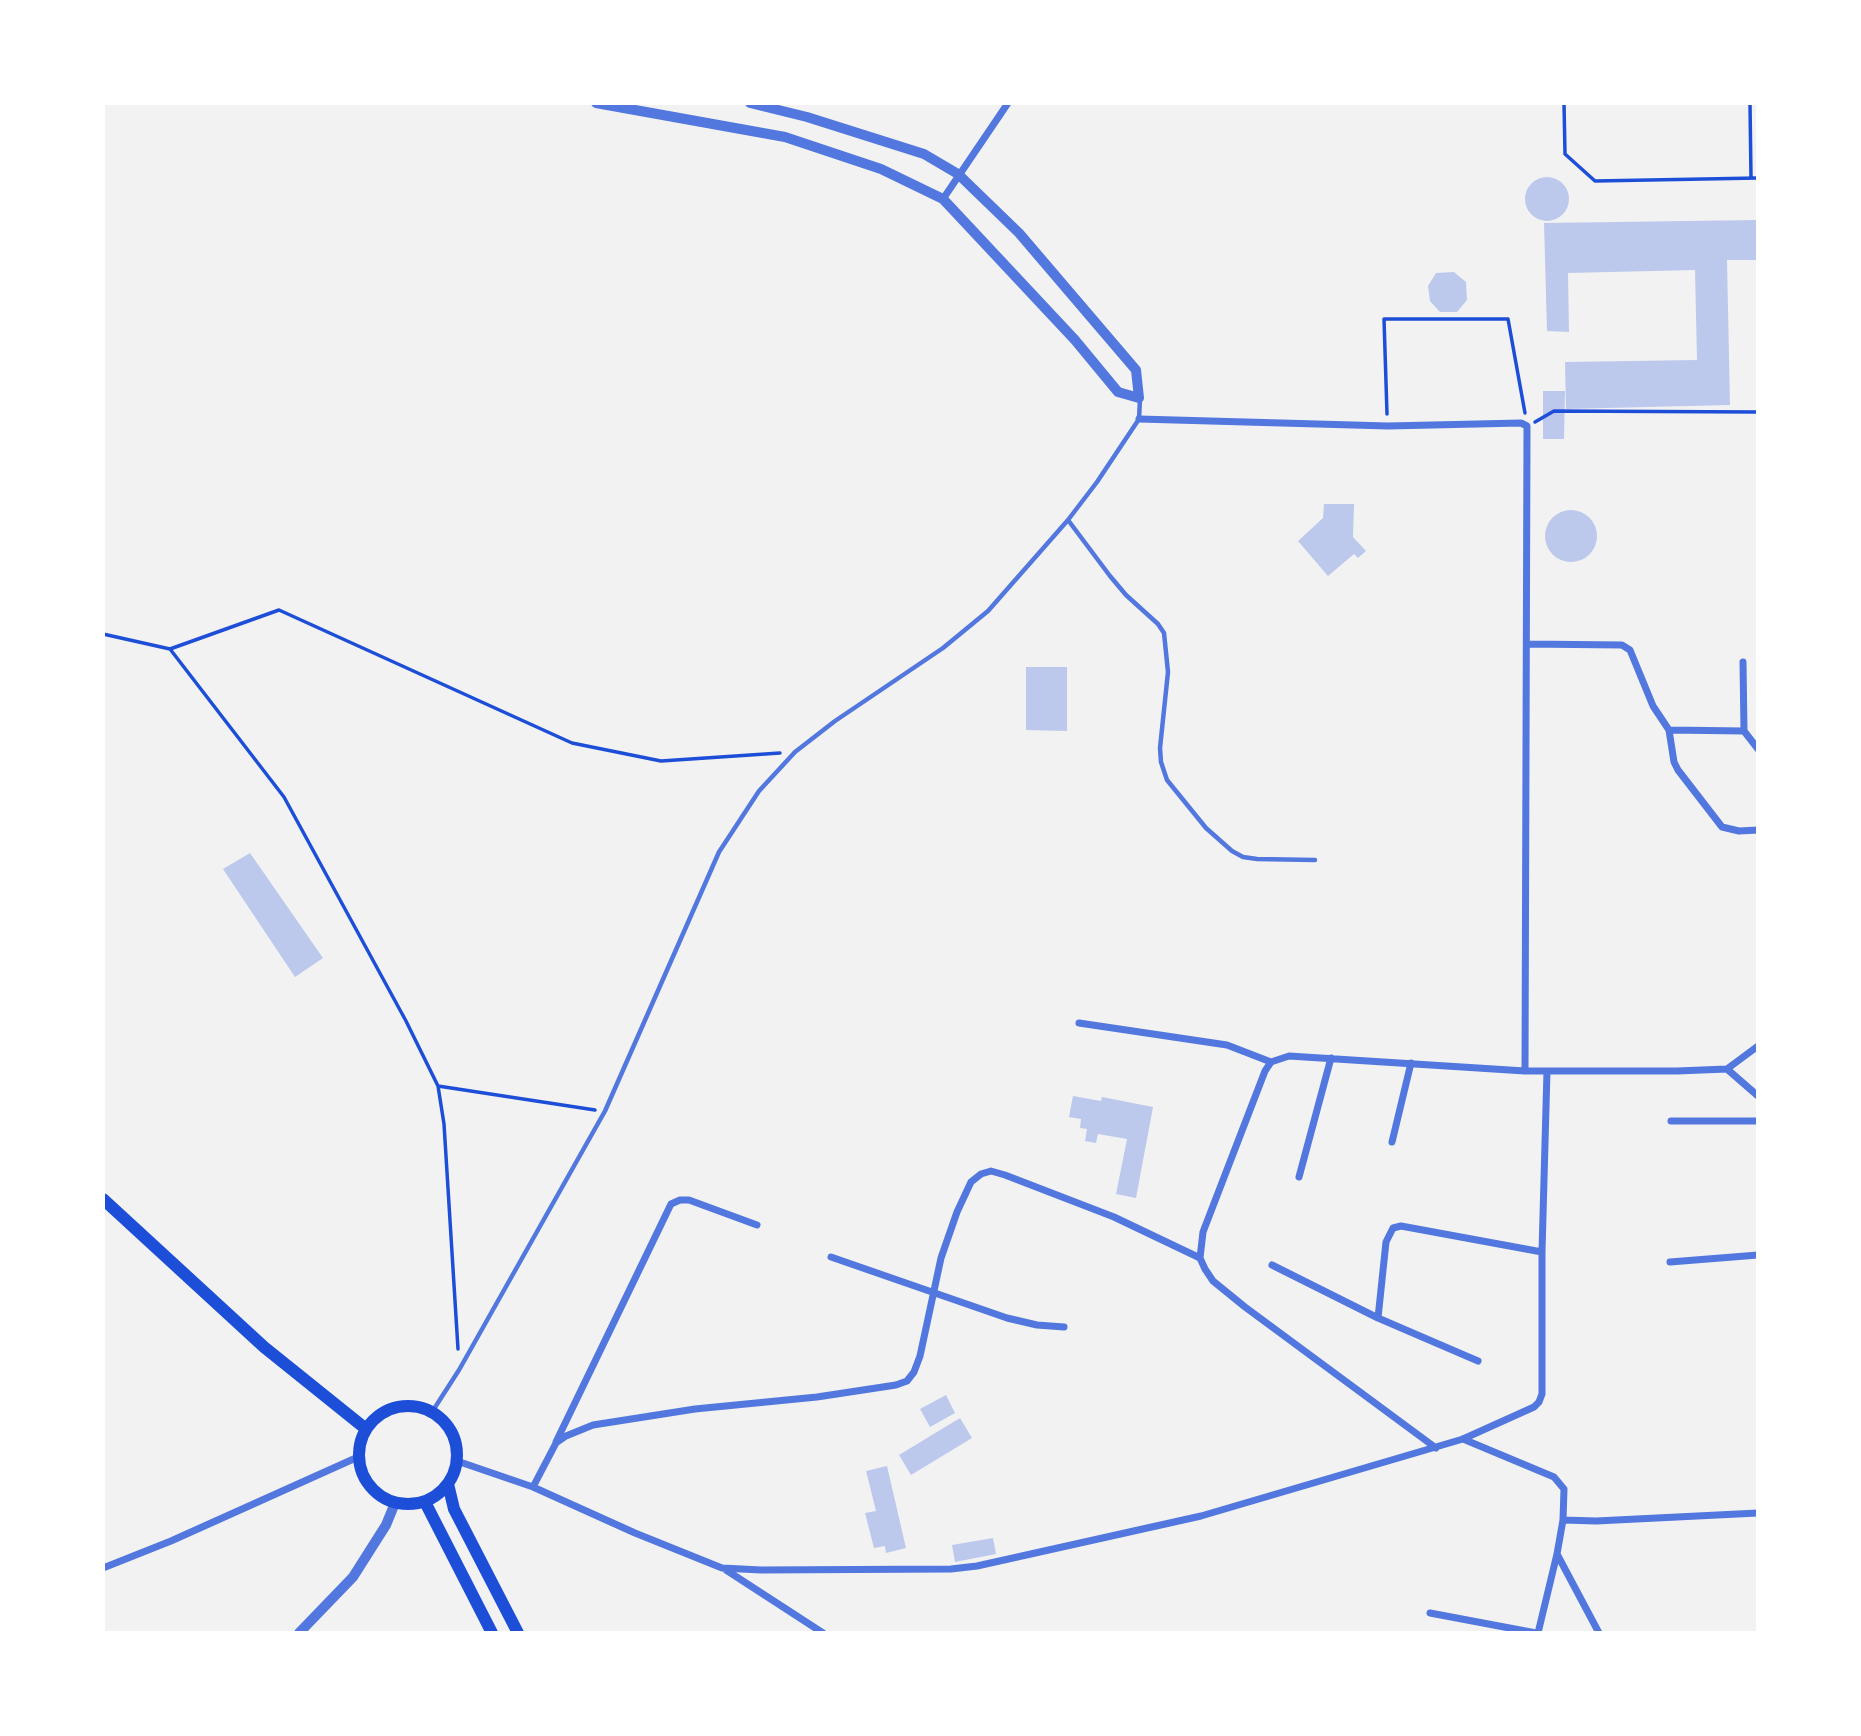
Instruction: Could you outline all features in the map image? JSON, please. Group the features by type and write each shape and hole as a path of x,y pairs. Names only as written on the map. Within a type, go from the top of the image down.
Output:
{"main road":[{"path":"103,1199 264,1347 366,1429"},
{"path":"411,1406 432,1412 442,1419 455,1438 457,1461 449,1484 425,1502 410,1505 383,1498 365,1481 358,1457 366,1429 388,1410 411,1406"},
{"path":"449,1484 454,1508 518,1633"},
{"path":"425,1502 492,1633"}],"street":[{"path":"596,103 785,137 881,169 943,199 1075,340 1118,392 1139,398 1136,370 1041,257 958,174 924,154 807,117 751,103"},
{"path":"943,199 1008,103"},
{"path":"1139,419 1388,426 1521,423 1527,426 1525,1071"},
{"path":"1527,644 1622,645 1630,650 1653,706 1669,730 1674,762 1722,827 1739,831 1758,830"},
{"path":"1743,662 1744,731 1758,748"},
{"path":"1669,730 1744,731"},
{"path":"1079,1023 1227,1045 1271,1062 1289,1056 1525,1071 1727,1069 1758,1046"},
{"path":"1299,1177 1331,1058"},
{"path":"1200,1258 1203,1232 1271,1062"},
{"path":"1392,1142 1411,1063"},
{"path":"1727,1069 1758,1096"},
{"path":"722,1568 938,1569 977,1566 1201,1516 1436,1448 1534,1407 1542,1394 1542,1252 1547,1071"},
{"path":"1671,1121 1758,1121"},
{"path":"556,1443 593,1425 695,1409 817,1397 907,1381 920,1356 932,1294 957,1212 971,1182 981,1174 991,1171 1114,1217 1200,1258 1213,1281 1234,1298 1436,1448"},
{"path":"533,1487 671,1204 689,1200 757,1225"},
{"path":"1378,1318 1387,1242 1393,1228 1401,1226 1542,1252"},
{"path":"1670,1262 1758,1255"},
{"path":"831,1257 1007,1318 1037,1325 1064,1327"},
{"path":"1272,1265 1378,1318 1478,1361"},
{"path":"1430,1613 1537,1633 1557,1554 1563,1520 1564,1489 1554,1477 1462,1439"},
{"path":"103,1568 358,1457"},
{"path":"457,1461 533,1487 635,1533 722,1568 823,1633"},
{"path":"302,1631 353,1577 386,1525 395,1503"},
{"path":"1563,1520 1596,1521 1758,1513"},
{"path":"1557,1554 1599,1633"}],"lane":[{"path":"432,1412 459,1370 605,1111 719,852 759,791 795,752 835,721 943,648 988,611 1068,520 1097,482 1139,419 1139,398"},
{"path":"1068,520 1126,595 1158,624 1164,633 1168,673 1160,748 1167,780 1206,828 1243,857 1315,860"}],"path":[{"path":"1564,103 1565,154 1595,181 1758,178"},
{"path":"1750,103 1751,178"},
{"path":"1388,426 1384,319 1508,319 1527,426 1555,411 1758,412"},
{"path":"103,634 170,649 279,610 572,743 662,761 795,752"},
{"path":"170,649 284,797 400,1010 438,1086 444,1125 459,1370"},
{"path":"438,1086 605,1111"}],"building":[{"path":"1547,177 1562,184 1569,199 1562,214 1547,221 1532,214 1525,199 1532,184"},
{"path":"1758,220 1758,260 1727,260 1730,405 1566,409 1565,362 1697,360 1695,270 1568,273 1569,332 1547,331 1544,223"},
{"path":"1454,272 1466,282 1467,300 1457,312 1440,312 1430,301 1428,286 1436,273"},
{"path":"1543,391 1565,391 1564,439 1543,439"},
{"path":"1324,504 1354,504 1353,537 1366,551 1358,558 1354,554 1328,576 1298,541 1323,518"},
{"path":"1571,510 1581,512 1589,518 1595,526 1595,546 1589,554 1581,560 1571,562 1561,560 1553,554 1547,546 1545,536 1547,526 1553,518 1561,512"},
{"path":"1026,667 1067,667 1067,731 1026,730"},
{"path":"250,853 323,958 295,977 223,869"},
{"path":"1073,1096 1101,1101 1102,1097 1153,1107 1136,1198 1116,1194 1127,1139 1098,1134 1096,1143 1085,1141 1087,1129 1080,1128 1081,1119 1069,1117"},
{"path":"946,1395 955,1413 930,1427 920,1409"},
{"path":"960,1418 972,1438 911,1475 899,1455"},
{"path":"887,1466 906,1548 886,1553 885,1546 874,1548 865,1513 876,1511 866,1471"},
{"path":"993,1538 996,1554 955,1562 952,1545"}]}
